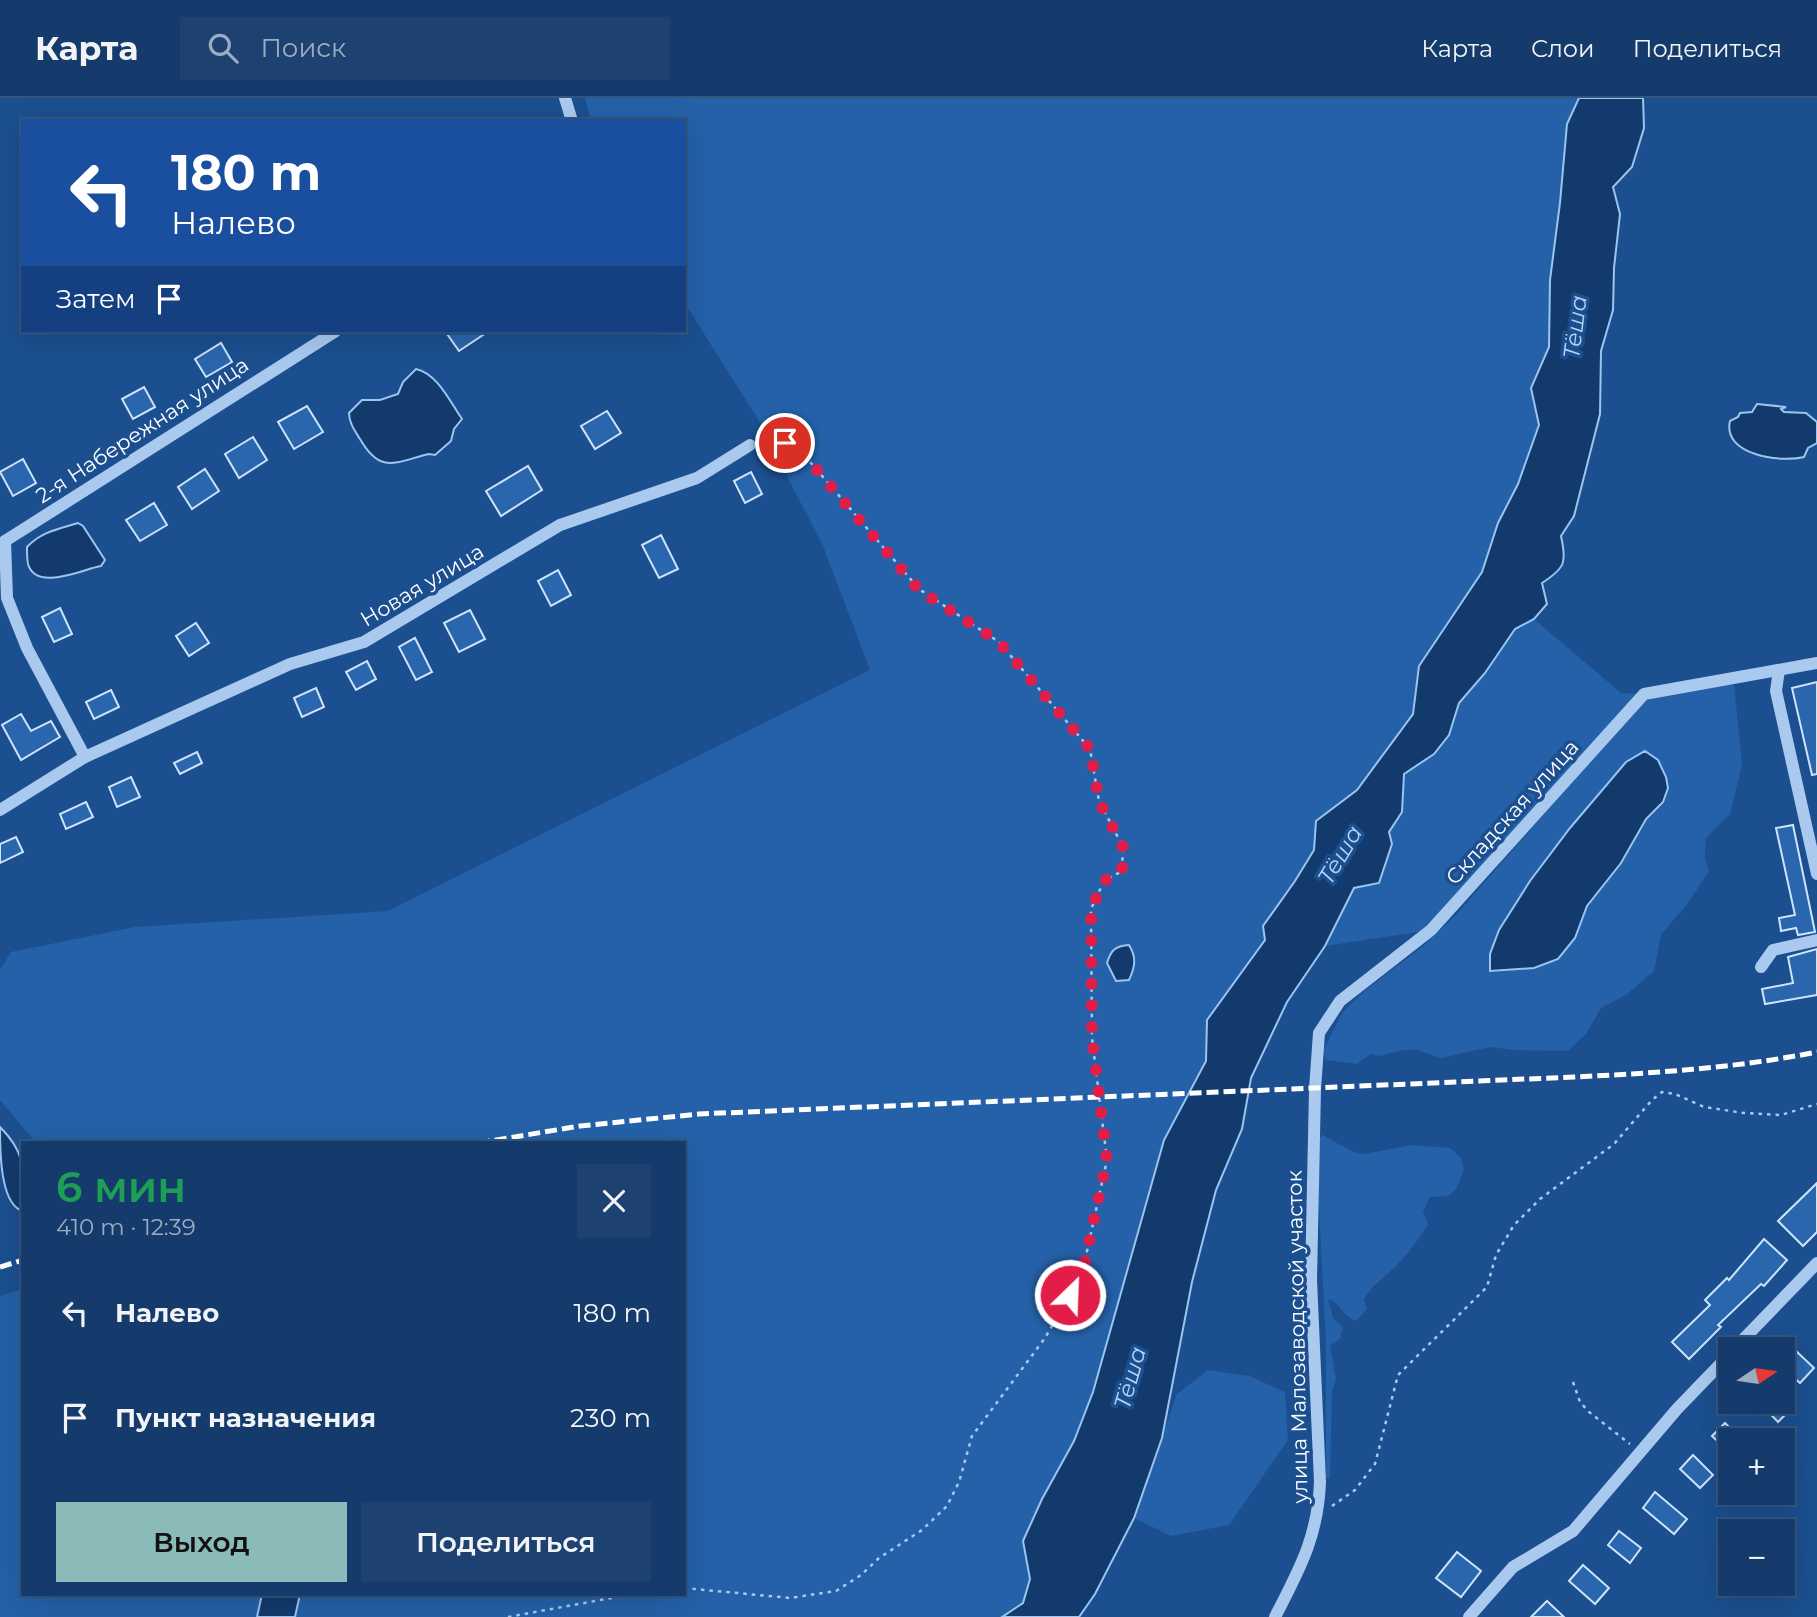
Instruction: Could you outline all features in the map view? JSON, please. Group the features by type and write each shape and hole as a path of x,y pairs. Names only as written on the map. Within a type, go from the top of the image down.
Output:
{"street":[{"path":"565,98 571,119"},
{"name":"2-я Набережная улица","path":"3,541 333,333"},
{"name":"Новая улица","path":"0,810 85,757 290,664 364,642 560,525 697,478 750,445"},
{"path":"3,541 7,598 27,648 85,757"},
{"name":"Складская улица","path":"1315,1089 1319,1033 1340,1001 1431,930 1644,694 1817,663"},
{"path":"1779,670 1776,691 1817,874"},
{"path":"1762,967 1773,950 1817,940"},
{"name":"улица Малозаводской участок","path":"1275,1617 1304,1561 1319,1513 1311,1280 1315,1089"},
{"path":"1746,1337 1817,1263"},
{"path":"1469,1617 1513,1567 1573,1531 1718,1367"}],"path":[{"path":"686,1588 790,1598 836,1591 922,1530 947,1506 959,1482 972,1436 1045,1338 1082,1274 1107,1160 1092,1038 1091,909 1104,881 1122,871 1123,847 1099,801 1090,749 999,642 919,590 799,449 771,438 750,445"},
{"path":"1319,1513 1355,1490 1375,1464 1398,1376 1487,1287 1496,1255 1514,1225 1540,1199 1614,1144 1651,1100 1661,1092 1675,1094 1704,1107 1781,1115 1817,1104"},
{"path":"1573,1382 1580,1402 1589,1412 1624,1441 1642,1450"},
{"path":"508,1617 622,1596"}],"shaded area":[{"path":"585,98 1579,98 1567,124 1550,280 1549,347 1531,388 1539,425 1518,484 1498,523 1482,572 1419,666 1413,714 1357,790 1316,821 1314,850 1265,940 1207,1020 1206,1061 1164,1140 1093,1392 1074,1441 1042,1499 1023,1541 1030,1579 1023,1603 1002,1617 295,1617 300,1596 686,1596 686,1141 34,1141 0,1100 0,970 11,952 135,927 388,911 870,670 823,546 756,416 686,305 686,119 590,119"},
{"path":"1534,619 1621,693 1644,694 1431,930 1325,946 1354,887 1402,812 1404,774 1434,754 1449,735 1459,703 1485,673 1515,629"},
{"path":"1734,684 1742,765 1730,814 1706,838 1705,858 1709,871 1688,903 1661,935 1654,971 1626,995 1601,1008 1586,1034 1568,1051 1490,1047 1441,1058 1417,1050 1403,1050 1379,1056 1371,1054 1357,1064 1326,1060 1323,1051 1342,1013 1363,992 1423,946 1456,915 1642,702 1657,696","holes":["1668,788 1663,802 1646,819 1621,863 1587,906 1499,930 1548,856 1596,799"]},
{"path":"1322,1135 1354,1152 1365,1154 1411,1145 1450,1148 1461,1158 1464,1170 1456,1189 1448,1196 1430,1197 1423,1212 1428,1225 1404,1257 1370,1290 1364,1300 1367,1309 1356,1321 1328,1299 1333,1318 1343,1327 1340,1339 1330,1345 1336,1379 1332,1391 1330,1479 1326,1478 1326,1342 1319,1210 1319,1140"},
{"path":"21,1290 21,1596 262,1596 257,1617 0,1617 0,1296"},
{"path":"1208,1370 1249,1376 1285,1392 1288,1440 1229,1525 1171,1536 1134,1518 1177,1394"}],"water":[{"name":"Тёша","path":"1579,98 1643,98 1644,128 1632,167 1613,187 1620,214 1613,310 1601,351 1600,414 1574,516 1561,536 1564,559 1560,569 1542,583 1547,604 1534,619 1515,629 1485,673 1459,703 1449,735 1434,754 1404,774 1402,812 1389,832 1392,844 1379,883 1354,888 1325,946 1287,1002 1251,1078 1242,1129 1216,1190 1192,1282 1162,1438 1134,1518 1095,1594 1079,1617 1002,1617 1023,1603 1030,1579 1023,1541 1042,1499 1074,1441 1093,1392 1164,1140 1206,1061 1207,1020 1265,940 1263,926 1314,850 1316,821 1357,790 1413,714 1419,666 1482,572 1498,523 1518,484 1539,425 1531,388 1549,347 1550,280 1567,124"},
{"path":"416,369 437,383 462,419 454,429 451,441 435,455 382,462 368,450 353,427 349,413 362,400 380,400 398,394 403,382"},
{"path":"1757,404 1786,407 1781,409 1784,412 1806,413 1817,422 1817,443 1808,448 1804,457 1794,459 1768,457 1744,449 1735,442 1730,433 1730,421 1740,413 1752,412"},
{"path":"78,523 83,526 105,560 101,566 50,578 40,577 33,572 28,564 27,547 44,534"},
{"path":"1645,751 1658,760 1666,777 1668,788 1663,802 1646,819 1621,863 1587,906 1575,938 1558,959 1534,968 1490,971 1490,954 1499,930 1530,881 1570,828 1626,762"},
{"path":"1129,945 1134,958 1133,971 1129,980 1116,981 1107,963 1112,952 1120,946"},
{"path":"0,1127 20,1155 20,1210 8,1196 1,1161"},
{"path":"262,1596 300,1596 295,1617 257,1617"}],"building":[{"path":"446,333 486,333 459,351"},
{"path":"221,343 232,362 206,377 195,359"},
{"path":"144,387 155,407 133,419 122,399"},
{"path":"307,406 323,432 294,449 278,422"},
{"path":"607,411 621,433 595,449 581,426"},
{"path":"253,437 267,460 239,478 225,454"},
{"path":"23,459 36,483 13,496 0,472"},
{"path":"528,466 542,490 501,516 486,491"},
{"path":"205,469 219,491 192,509 178,487"},
{"path":"751,472 762,494 745,503 734,481"},
{"path":"154,503 167,525 140,541 126,520"},
{"path":"661,535 678,569 659,578 642,545"},
{"path":"558,570 571,595 551,606 538,581"},
{"path":"60,608 72,634 54,642 42,617"},
{"path":"470,610 485,639 459,652 444,623"},
{"path":"196,623 209,643 189,656 176,636"},
{"path":"415,638 432,672 416,680 399,647"},
{"path":"367,661 376,679 356,690 346,672"},
{"path":"1817,682 1817,774 1812,775 1792,688"},
{"path":"316,688 324,707 302,717 294,698"},
{"path":"111,690 119,707 94,719 86,702"},
{"path":"21,714 31,731 51,721 60,737 21,760 2,725"},
{"path":"197,752 202,763 180,774 174,763"},
{"path":"131,777 140,797 117,807 109,787"},
{"path":"86,802 93,817 66,829 60,814"},
{"path":"1793,825 1815,932 1798,935 1796,928 1781,931 1779,918 1795,915 1776,828"},
{"path":"16,837 23,852 0,863 0,844"},
{"path":"1817,949 1817,995 1765,1004 1762,989 1793,983 1788,957"},
{"path":"1817,1183 1817,1232 1803,1246 1778,1221"},
{"path":"1764,1239 1787,1260 1764,1286 1761,1284 1718,1325 1721,1327 1689,1359 1672,1342 1710,1305 1705,1300 1727,1278 1729,1280"},
{"path":"1796,1351 1814,1368 1800,1383 1796,1379"},
{"path":"1770,1414 1786,1414 1778,1422"},
{"path":"1718,1430 1718,1442 1712,1436"},
{"path":"1693,1455 1713,1475 1700,1488 1680,1469"},
{"path":"1655,1492 1687,1519 1674,1534 1643,1508"},
{"path":"1619,1531 1641,1548 1630,1563 1608,1545"},
{"path":"1457,1552 1481,1571 1461,1597 1436,1578"},
{"path":"1583,1565 1609,1588 1595,1604 1569,1581"},
{"path":"1547,1601 1564,1617 1531,1617"}],"railway":[{"path":"490,1141 580,1126 699,1114 1666,1072 1817,1052"},
{"path":"0,1267 21,1261"}],"route":[{"path":"785,443 799,449 919,590 999,642 1090,749 1099,801 1123,847 1122,871 1104,881 1091,909 1092,1038 1107,1160 1082,1274 1070,1295"}]}
